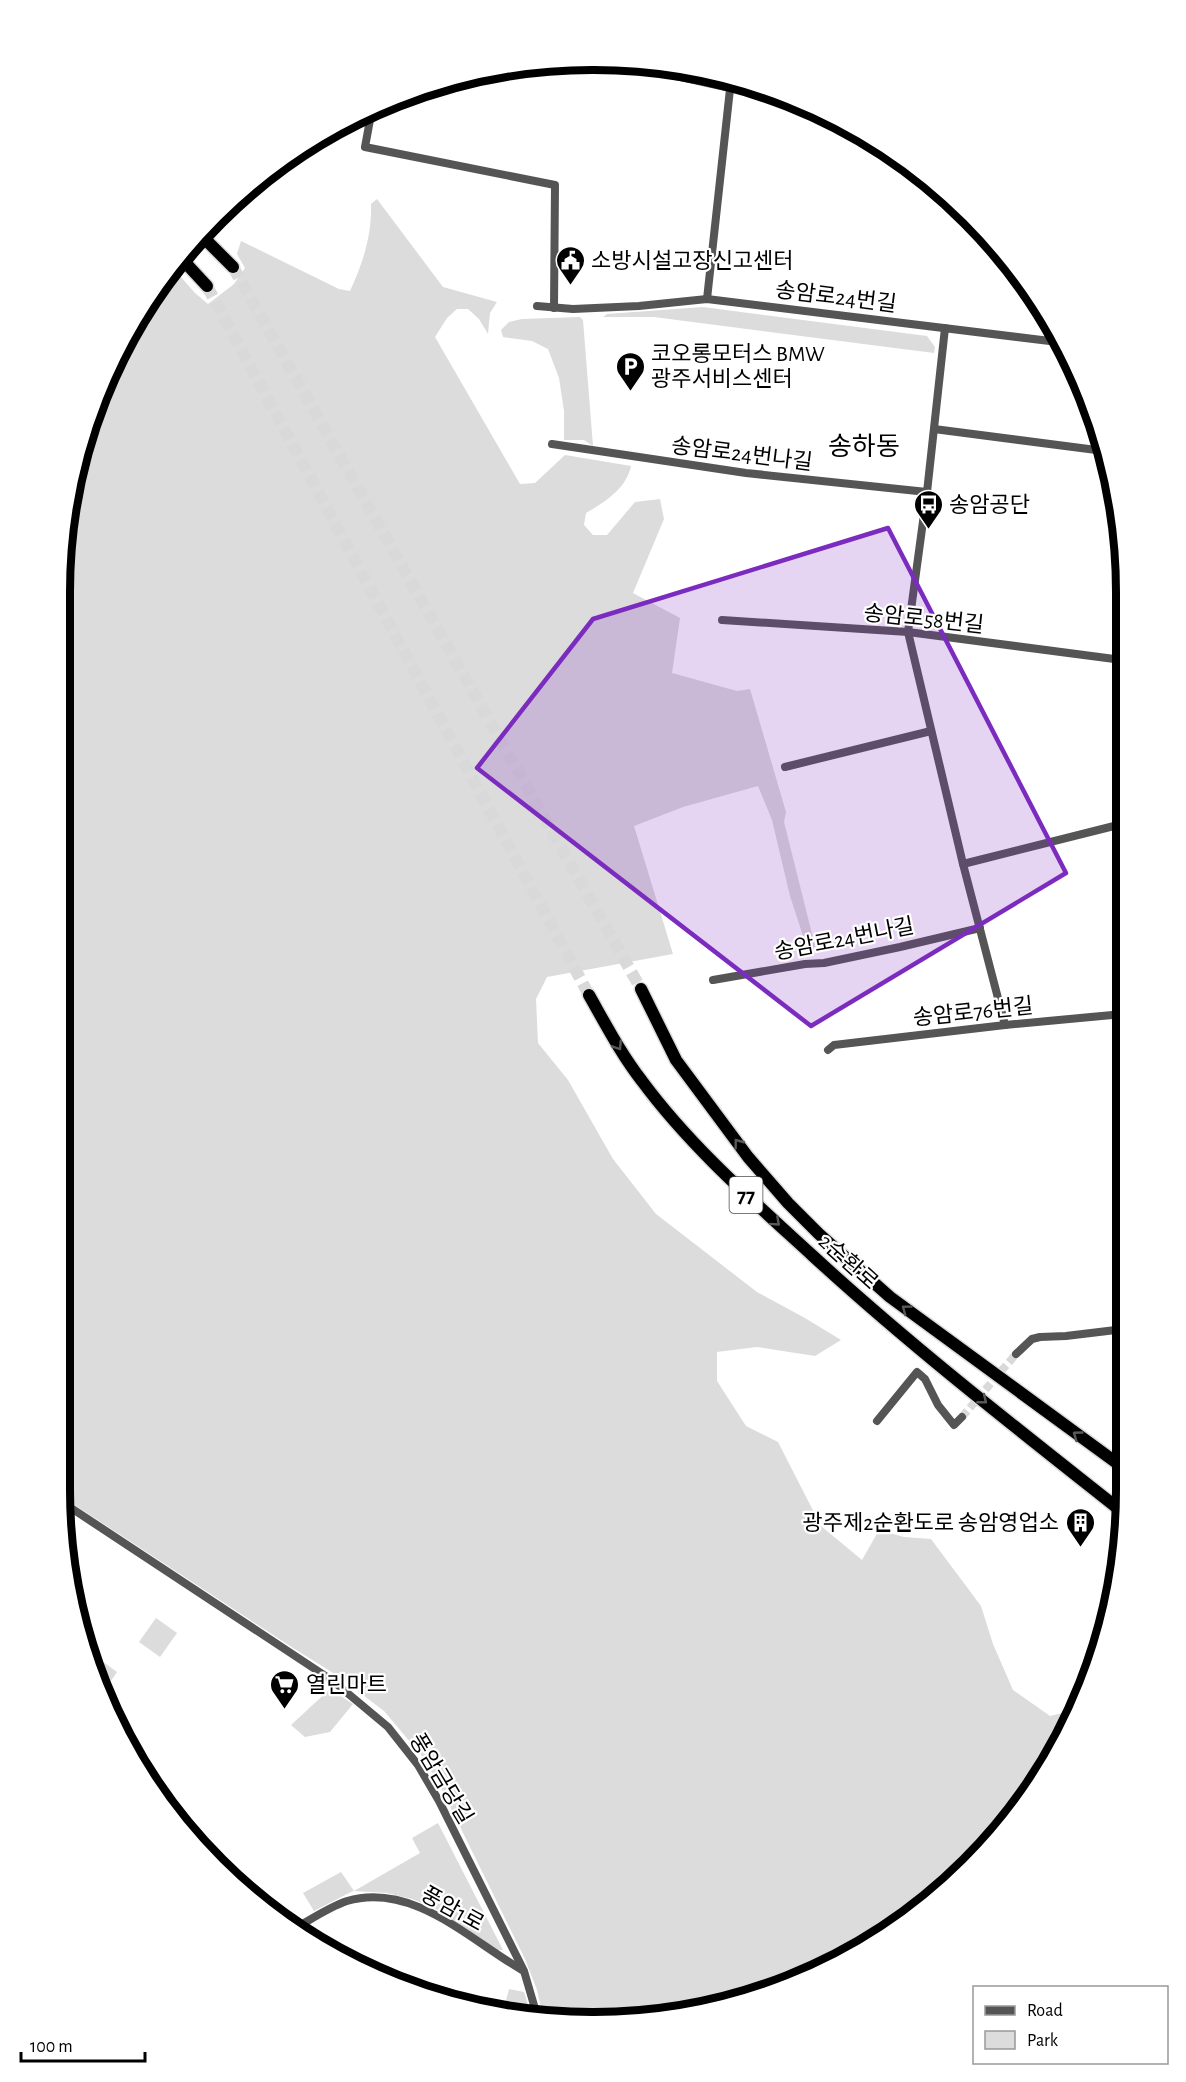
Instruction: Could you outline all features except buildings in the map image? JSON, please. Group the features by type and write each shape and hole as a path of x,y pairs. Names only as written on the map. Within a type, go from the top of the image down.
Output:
{"highway":[{"path":"207,241 233,267"},
{"path":"187,264 207,286"},
{"name":"2순환로","path":"641,989 682,1069 748,1157 819,1234 890,1297 1116,1462"},
{"name":"2순환로","path":"589,995 616,1044 642,1082 705,1154 760,1209 870,1308 1115,1506"}],"street":[{"path":"707,299 730,88"},
{"path":"370,120 365,147 555,185 554,308"},
{"name":"송암로24번길","path":"537,306 554,308 639,306 707,299 1050,341"},
{"path":"945,328 927,492 908,632 963,864 1005,1025"},
{"path":"934,429 1096,450"},
{"name":"송암로24번나길","path":"552,444 746,473 927,492"},
{"name":"송암로58번길","path":"722,620 908,632 1116,659"},
{"path":"785,767 931,731"},
{"path":"963,864 1116,826"},
{"name":"송암로24번나길","path":"713,981 805,963 824,963 980,928"},
{"name":"송암로76번길","path":"828,1050 834,1045 1116,1015"},
{"path":"1016,1354 1032,1340 1040,1337 1116,1330"},
{"path":"877,1421 916,1372 925,1379 938,1405 954,1425 962,1417"},
{"name":"풍암금당길","path":"71,1508 333,1681 388,1727 418,1765 439,1801 524,1971 535,2008"},
{"name":"풍암1로","path":"304,1924 347,1901 388,1899 409,1903 434,1914 524,1971"}],"highlighted area":[{"path":"888,528 1066,873 811,1026 477,768 593,619"}],"green space":[{"path":"377,199 443,287 497,302 490,313 488,334 479,319 468,309 457,309 447,318 435,337 520,484 535,483 565,455 631,466 620,488 586,513 584,525 593,535 607,535 635,502 660,499 664,519 633,593 680,618 672,673 737,691 750,689 786,812 784,822 816,950 808,951 790,896 772,820 758,786 683,807 634,826 673,954 547,977 536,999 538,1043 568,1080 613,1159 656,1214 757,1292 841,1340 815,1356 757,1347 717,1352 717,1381 746,1426 778,1442 821,1526 862,1560 879,1530 904,1537 931,1539 981,1606 993,1644 1013,1690 1050,1716 1065,1712 1045,1750 1008,1807 986,1834 938,1882 911,1904 854,1941 793,1972 728,1994 661,2007 593,2012 541,2008 525,1959 440,1786 422,1756 384,1711 338,1676 71,1502 70,593 75,525 88,458 110,393 124,362 179,274 208,304 234,284 245,268 237,254 241,241 339,289 350,291 366,249 371,204"},
{"path":"703,307 927,336 935,347 934,353 654,317 603,317 607,314"},
{"path":"580,317 583,320 593,446 584,440 564,440 564,411 559,378 548,349 532,341 503,337 501,330 509,322 522,319"},
{"path":"156,1618 177,1633 160,1657 139,1642"},
{"path":"99,1659 117,1672 108,1685"},
{"path":"330,1689 353,1704 330,1732 305,1737 291,1725"},
{"path":"438,1823 503,1950 497,1950 436,1909 412,1899 387,1893 353,1891 314,1911 303,1893 341,1872 354,1891 420,1853 412,1838"},
{"path":"509,1989 524,1992 529,2007 525,2007 505,2004"}],"tunnel":[{"path":"233,267 641,989"},
{"path":"207,286 589,995"},
{"path":"962,1417 1016,1354"}],"place":[{"name":"소방시설고장신고센터","path":"570,286"},
{"name":"코오롱모터스 BMW 광주서비스센터","path":"630,392"},
{"name":"송암공단","path":"928,530"},
{"name":"광주제2순환도로 송암영업소","path":"1080,1548"},
{"name":"열린마트","path":"285,1710"}],"district":[{"name":"송하동","path":"864,446"}]}
